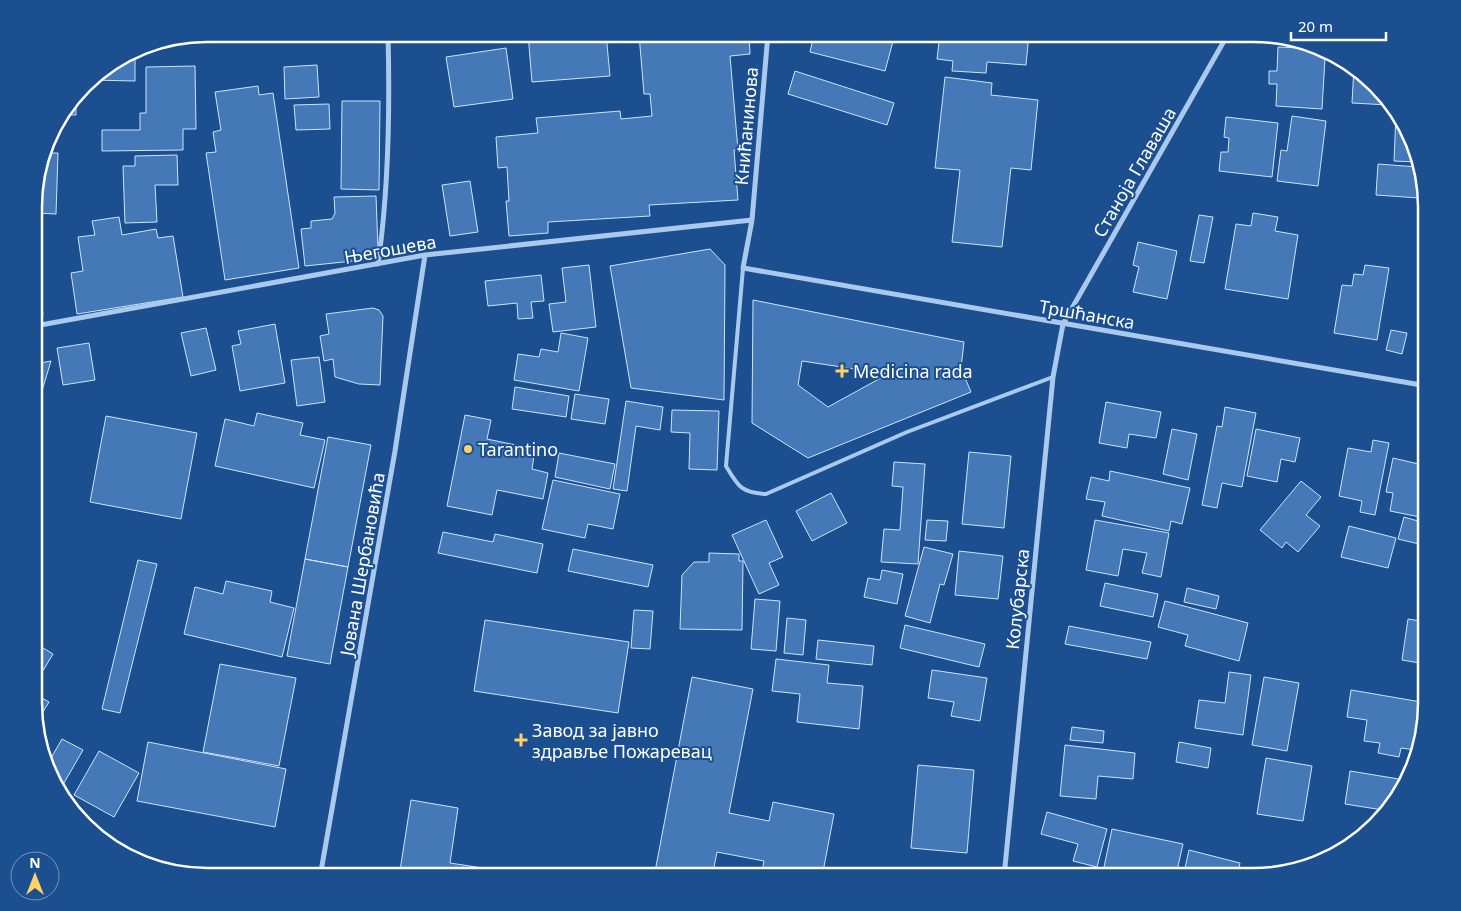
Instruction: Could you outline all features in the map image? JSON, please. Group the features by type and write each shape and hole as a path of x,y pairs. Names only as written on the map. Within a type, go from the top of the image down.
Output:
{"street":[{"path":"378,264 385,216 388,172 390,94 388,42"},
{"name":"Книћанинова","path":"743,268 752,220 767,42"},
{"name":"Станоја Главаша","path":"1063,324 1223,42"},
{"name":"Његошева","path":"42,325 425,255 752,220"},
{"name":"Јована Шербановића","path":"322,868 396,451 425,255"},
{"name":"Тршћанска","path":"743,268 1418,384"},
{"name":"Колубарска","path":"1005,868 1053,377 1063,324"}],"lane":[{"path":"743,268 726,466 738,486 750,493 766,494 907,432 1053,377"}],"building":[{"path":"529,42 607,42 610,76 532,82"},
{"path":"640,42 749,42 750,54 730,56 738,150 734,150 738,200 649,205 650,216 548,222 548,233 509,236 506,201 509,201 507,167 498,168 496,137 538,133 536,118 620,111 621,119 652,116 650,94 644,94"},
{"path":"812,42 893,42 885,71 810,52"},
{"path":"939,42 1028,42 1026,65 987,62 986,73 952,71 953,61 937,59"},
{"path":"1278,47 1296,48 1325,60 1322,109 1276,106 1277,84 1269,84 1269,71 1277,71"},
{"path":"506,48 513,99 454,107 446,57"},
{"path":"135,60 135,81 103,80 116,70"},
{"path":"317,65 319,97 285,99 284,67"},
{"path":"195,66 196,129 183,129 183,150 102,151 102,130 140,130 140,113 146,113 146,67"},
{"path":"795,71 894,103 887,125 788,94"},
{"path":"1353,76 1382,105 1352,103"},
{"path":"945,77 992,83 991,95 1038,100 1031,170 1011,168 1002,247 952,242 960,170 935,168"},
{"path":"258,86 259,95 273,93 299,268 225,280 206,153 216,152 213,132 221,130 215,92"},
{"path":"342,101 380,101 379,190 341,189"},
{"path":"329,104 330,129 296,130 294,105"},
{"path":"76,108 76,115 71,115"},
{"path":"1292,116 1326,121 1318,186 1277,181 1281,150 1287,151"},
{"path":"1226,117 1278,123 1272,177 1219,171 1221,152 1228,152 1229,138 1224,137"},
{"path":"1396,124 1412,162 1394,161"},
{"path":"52,153 58,153 56,214 42,213 44,186"},
{"path":"177,155 178,185 155,185 157,222 125,223 123,166 135,166 135,156"},
{"path":"1378,164 1413,167 1418,198 1376,195"},
{"path":"470,181 478,232 450,236 442,185"},
{"path":"376,196 378,249 374,255 363,260 305,266 301,229 311,228 311,221 332,219 335,213 334,197"},
{"path":"1253,213 1278,217 1275,231 1298,235 1288,299 1225,289 1236,224 1251,226"},
{"path":"1199,215 1213,217 1204,263 1190,261"},
{"path":"119,217 122,235 156,229 158,238 173,236 183,297 77,314 71,273 83,271 78,237 95,235 92,221"},
{"path":"1138,242 1177,251 1167,299 1133,292 1139,267 1133,265"},
{"path":"710,249 725,265 724,400 631,388 610,266"},
{"path":"589,265 596,327 553,332 549,304 566,302 562,268"},
{"path":"1365,265 1389,268 1377,340 1334,333 1342,285 1352,286 1354,274 1363,275"},
{"path":"541,275 544,301 531,302 533,318 518,319 517,303 488,306 485,281"},
{"path":"753,300 964,342 961,368 971,392 808,458 752,423","holes":["802,361 888,374 828,407 798,385"]},
{"path":"373,308 379,310 383,316 380,385 359,384 335,377 333,359 324,361 320,336 329,334 326,314"},
{"path":"275,324 285,383 240,391 232,346 241,344 238,331"},
{"path":"206,328 216,370 191,376 181,333"},
{"path":"1391,330 1407,333 1402,354 1386,350"},
{"path":"561,333 588,338 579,391 514,380 518,354 539,357 541,349 558,352"},
{"path":"89,343 95,380 63,385 57,348"},
{"path":"319,357 325,402 297,406 291,360"},
{"path":"51,361 42,391 42,363"},
{"path":"515,387 569,396 566,417 512,409"},
{"path":"575,394 609,399 605,424 571,419"},
{"path":"626,401 663,407 660,430 636,426 627,491 613,489"},
{"path":"1106,402 1161,412 1156,438 1129,434 1127,448 1099,443"},
{"path":"1225,407 1256,413 1242,487 1222,483 1217,508 1202,505 1217,426 1222,427"},
{"path":"672,410 719,411 717,470 689,469 690,433 671,432"},
{"path":"257,413 303,423 300,435 325,440 314,488 215,466 225,419 254,426"},
{"path":"465,415 491,420 487,439 535,449 532,469 548,473 543,499 497,490 492,515 447,506"},
{"path":"106,416 197,433 181,519 90,502"},
{"path":"1172,429 1197,434 1188,480 1163,474"},
{"path":"1256,429 1300,438 1295,462 1281,459 1277,482 1247,476"},
{"path":"328,437 371,445 348,567 305,559"},
{"path":"1373,440 1389,443 1375,515 1360,512 1362,501 1339,496 1348,448 1371,452"},
{"path":"969,452 1011,456 1004,528 962,524"},
{"path":"559,453 615,464 610,489 555,477"},
{"path":"1393,458 1418,464 1418,517 1390,511 1393,493 1386,492"},
{"path":"894,462 925,464 918,564 881,562 884,529 900,530 903,487 892,486"},
{"path":"1110,471 1190,488 1182,524 1171,521 1169,531 1102,516 1105,502 1086,499 1091,477 1109,481"},
{"path":"553,480 620,494 613,529 588,524 585,538 542,529"},
{"path":"1301,481 1321,497 1306,515 1320,526 1298,552 1286,542 1282,548 1260,530"},
{"path":"831,493 847,523 812,541 796,511"},
{"path":"1404,517 1418,521 1418,544 1398,539"},
{"path":"766,520 783,557 769,563 779,585 759,594 732,535"},
{"path":"927,520 948,521 946,541 925,540"},
{"path":"1095,520 1169,533 1161,577 1142,573 1147,553 1123,549 1118,576 1086,570"},
{"path":"1349,526 1396,538 1388,568 1341,557"},
{"path":"443,532 493,542 495,534 543,544 537,573 438,553"},
{"path":"924,547 953,554 944,585 940,584 930,623 905,616"},
{"path":"573,549 653,565 648,587 568,571"},
{"path":"959,551 1003,556 998,599 955,595"},
{"path":"709,553 739,554 739,561 743,561 742,630 680,629 682,575 694,562 709,562"},
{"path":"305,559 348,567 330,664 287,656"},
{"path":"138,560 157,564 120,713 102,709"},
{"path":"882,570 903,574 897,604 864,597 868,578 880,580"},
{"path":"226,581 272,591 270,602 294,608 282,657 184,634 195,587 223,594"},
{"path":"1105,583 1158,594 1153,617 1100,606"},
{"path":"1187,588 1219,596 1216,609 1184,602"},
{"path":"755,599 780,601 776,651 751,649"},
{"path":"1165,601 1248,623 1239,661 1185,646 1188,635 1158,627"},
{"path":"634,610 653,611 650,649 631,648"},
{"path":"787,618 806,620 803,655 784,653"},
{"path":"1408,619 1418,621 1418,663 1402,660"},
{"path":"485,620 629,642 618,713 474,691"},
{"path":"905,625 985,644 979,667 900,648"},
{"path":"1069,626 1151,642 1147,659 1065,644"},
{"path":"818,640 874,646 872,665 816,659"},
{"path":"42,647 53,654 42,672"},
{"path":"776,659 829,665 827,683 863,686 859,729 797,722 800,694 772,691"},
{"path":"220,664 296,678 279,766 203,752"},
{"path":"932,670 987,678 980,721 951,716 954,702 928,698"},
{"path":"1229,672 1251,675 1243,735 1195,728 1199,700 1225,703"},
{"path":"692,677 753,689 729,813 769,821 773,802 834,814 824,868 763,868 764,861 717,852 714,868 656,868"},
{"path":"1264,677 1299,683 1287,751 1252,745"},
{"path":"1351,690 1418,701 1418,714 1412,750 1401,748 1399,757 1378,753 1380,743 1364,741 1367,720 1347,717"},
{"path":"42,698 49,702 43,712"},
{"path":"1072,727 1104,731 1103,743 1070,740"},
{"path":"62,739 83,750 64,783 51,757"},
{"path":"148,742 286,769 275,827 137,801"},
{"path":"1179,742 1211,748 1208,768 1176,762"},
{"path":"1065,745 1135,753 1133,779 1098,776 1096,799 1060,796"},
{"path":"99,751 139,773 114,817 74,795"},
{"path":"1266,758 1312,766 1303,821 1257,814"},
{"path":"918,765 974,770 967,853 911,848"},
{"path":"1350,771 1399,779 1391,795 1380,810 1345,804"},
{"path":"411,800 458,808 450,863 482,868 400,868"},
{"path":"1047,812 1107,829 1097,867 1073,861 1078,844 1041,834"},
{"path":"1112,829 1183,844 1178,868 1104,867"},
{"path":"1189,850 1240,863 1239,868 1185,868"}],"place":[{"name":"Medicina rada","path":"842,371"},
{"name":"Tarantino","path":"468,449"},
{"name":"Завод за јавно здравље Пожаревац","path":"521,740"}]}
